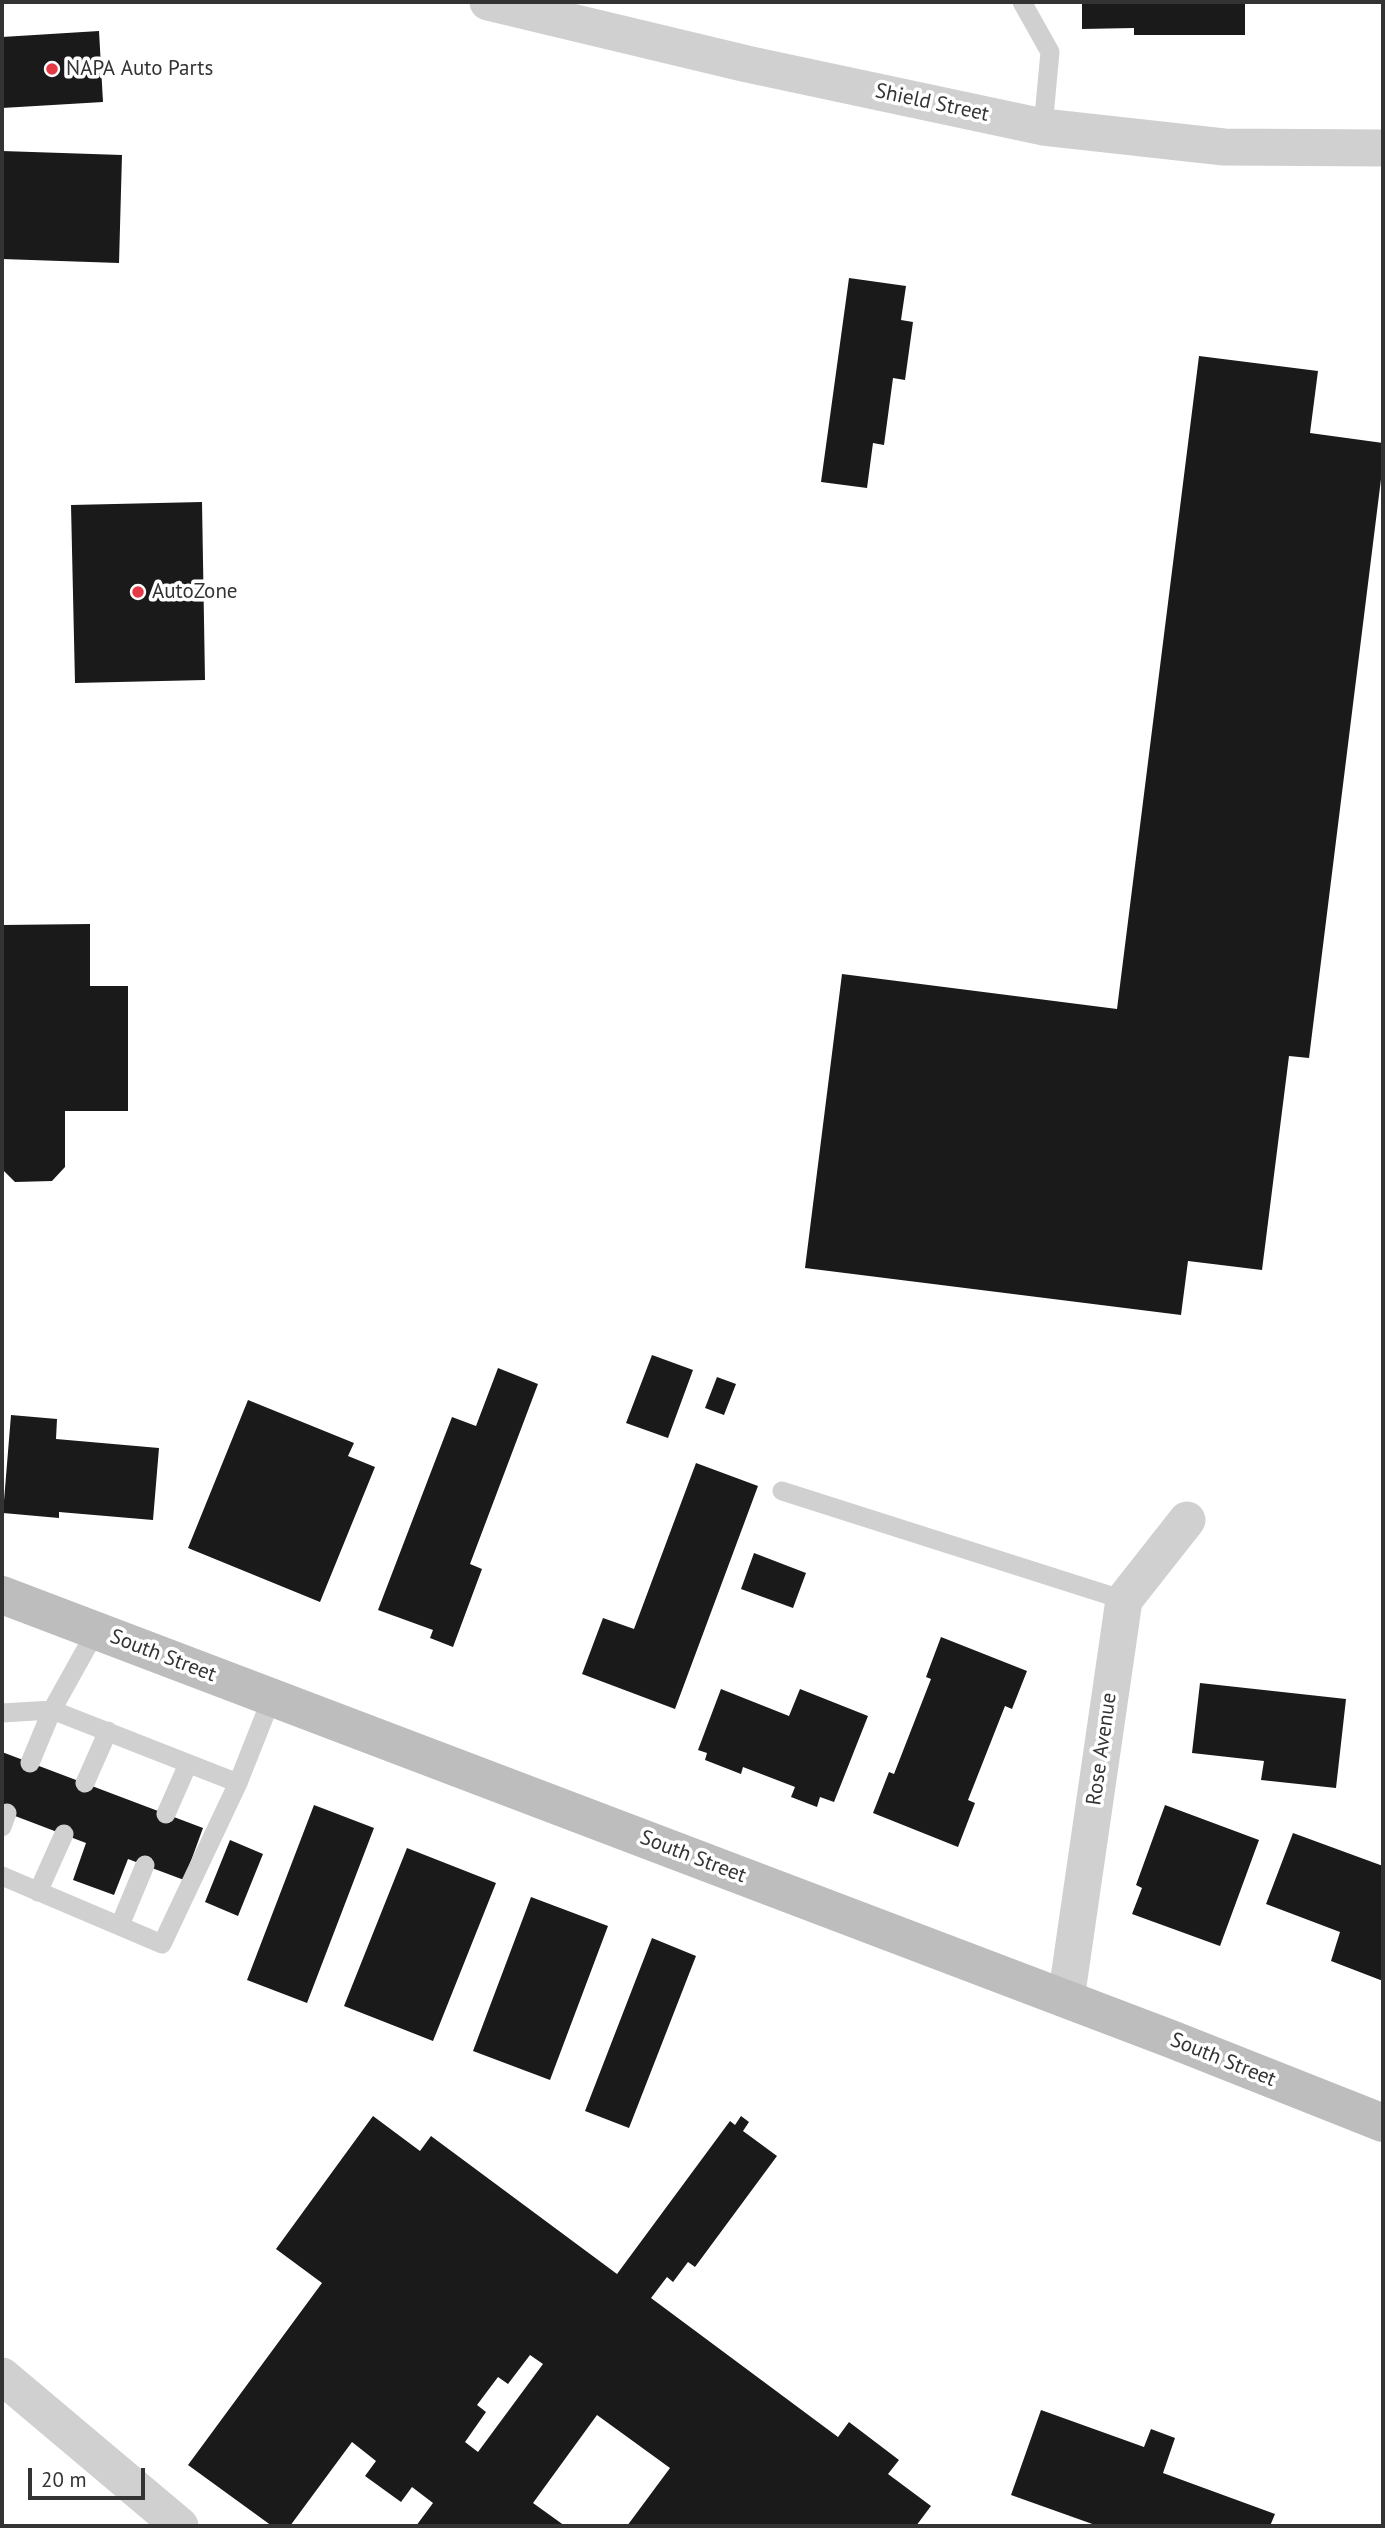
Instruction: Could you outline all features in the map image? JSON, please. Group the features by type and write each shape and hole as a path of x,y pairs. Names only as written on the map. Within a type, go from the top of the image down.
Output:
{"street":[{"name":"Shield Street","path":"488,2 747,64 1042,127 1224,147 1383,148"},
{"name":"Rose Avenue","path":"1066,1999 1124,1600 1187,1520"},
{"name":"South Street","path":"2,1595 1066,1999 1383,2123"},
{"path":"2,2376 180,2526"}],"lane":[{"path":"1022,2 1050,52 1042,127"},
{"path":"782,1492 1124,1600"},
{"path":"30,1763 52,1710 96,1630"},
{"path":"2,1876 162,1944 238,1783 272,1697"},
{"path":"2,1713 52,1710 238,1783"},
{"path":"85,1783 108,1731"},
{"path":"166,1814 188,1764"},
{"path":"38,1892 64,1834"},
{"path":"120,1925 145,1865"}],"building":[{"path":"1082,2 1245,2 1245,35 1134,35 1134,28 1082,29"},
{"name":"NAPA Auto Parts","path":"99,31 103,102 2,108 2,37"},
{"path":"2,151 122,155 119,263 2,259"},
{"path":"849,278 906,286 901,320 913,322 905,380 893,378 884,445 873,443 867,488 821,482"},
{"path":"1199,356 1318,371 1310,433 1383,443 1383,463 1309,1058 1289,1056 1262,1270 1188,1261 1181,1315 805,1268 842,974 1117,1009"},
{"name":"AutoZone","path":"202,502 205,680 75,683 71,505"},
{"path":"90,924 90,986 128,986 128,1111 65,1111 65,1167 52,1181 15,1182 2,1169 2,925"},
{"path":"652,1355 693,1370 668,1438 626,1423"},
{"path":"498,1368 538,1384 470,1564 482,1569 453,1647 430,1638 433,1630 378,1610 452,1417 476,1426"},
{"path":"717,1377 736,1384 724,1415 705,1408"},
{"path":"248,1400 354,1443 348,1456 375,1467 320,1602 188,1548"},
{"path":"11,1415 57,1419 56,1439 159,1448 153,1520 59,1512 59,1518 3,1513"},
{"path":"696,1463 758,1486 675,1709 582,1674 603,1618 634,1629"},
{"path":"754,1553 806,1573 793,1608 741,1589"},
{"path":"941,1637 1027,1671 1012,1709 1005,1706 968,1800 975,1803 958,1847 873,1813 889,1772 894,1774 931,1679 926,1677"},
{"path":"1200,1683 1346,1699 1336,1788 1261,1780 1264,1761 1192,1753"},
{"path":"721,1689 789,1716 800,1689 868,1716 834,1802 820,1797 817,1807 791,1797 795,1787 743,1767 741,1774 705,1760 707,1753 698,1750"},
{"path":"2,1752 203,1828 184,1880 128,1859 114,1895 73,1880 86,1843 2,1811"},
{"path":"314,1805 374,1828 307,2003 247,1980"},
{"path":"1165,1805 1259,1840 1220,1946 1132,1914 1142,1888 1136,1885"},
{"path":"1293,1833 1383,1866 1383,1981 1331,1961 1340,1932 1266,1904"},
{"path":"230,1840 263,1854 238,1916 205,1902"},
{"path":"407,1848 496,1883 433,2041 344,2006"},
{"path":"531,1897 608,1926 550,2080 473,2051"},
{"path":"652,1938 696,1956 629,2128 585,2111"},
{"path":"373,2116 420,2151 431,2136 617,2274 730,2121 735,2125 741,2116 749,2122 743,2131 777,2156 695,2267 688,2262 673,2282 667,2277 651,2298 838,2437 849,2422 899,2460 888,2474 931,2506 916,2526 627,2526 670,2468 597,2415 533,2503 565,2526 416,2526 433,2503 412,2487 401,2502 365,2476 376,2461 352,2442 290,2526 272,2526 188,2465 322,2283 276,2249","holes":["530,2355 543,2364 478,2452 465,2442 486,2412 477,2405 498,2377 508,2384"]},
{"path":"1041,2410 1144,2447 1151,2429 1175,2438 1163,2473 1275,2514 1270,2526 1098,2526 1011,2495"}],"place":[{"name":"NAPA Auto Parts","path":"52,69"},
{"name":"AutoZone","path":"138,592"}]}
